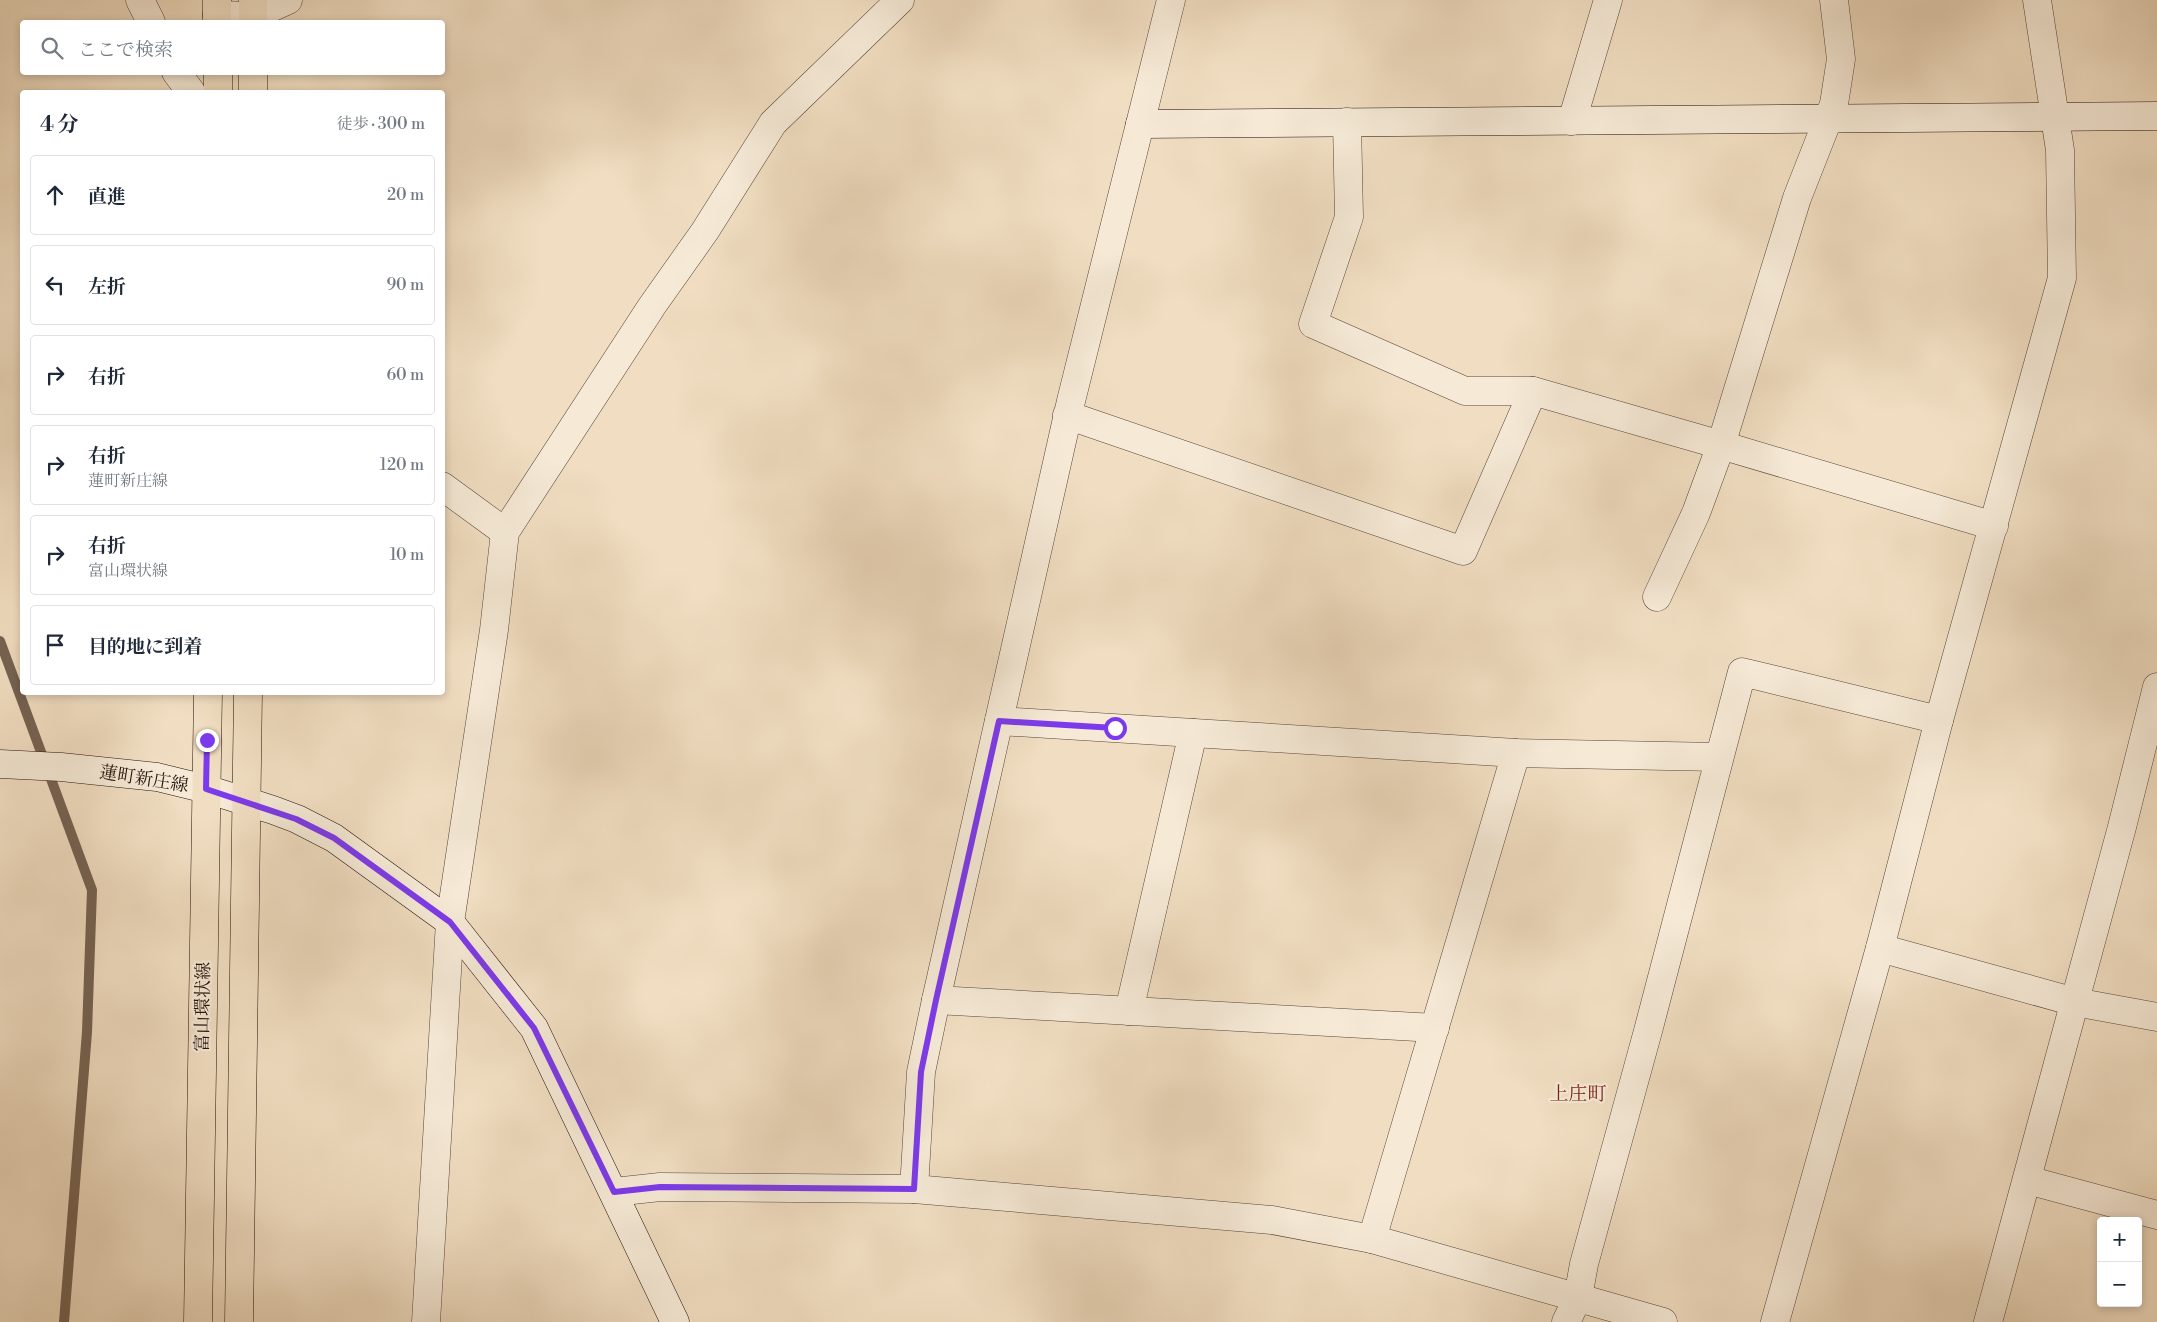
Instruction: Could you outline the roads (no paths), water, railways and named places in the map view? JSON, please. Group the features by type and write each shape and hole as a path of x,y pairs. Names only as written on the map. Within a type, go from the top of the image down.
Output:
{"main road":[{"path":"218,75 218,90"},
{"path":"253,75 253,90"},
{"name":"富山環状線","path":"198,1322 208,695"},
{"path":"239,1322 248,695"}],"street":[{"path":"140,0 150,20"},
{"path":"217,13 253,13 288,0"},
{"path":"426,1322 450,922 494,630 505,532 652,306 705,231 773,123 900,0"},
{"path":"914,1189 921,1072 936,1000 1067,415 1171,0"},
{"path":"1572,121 1608,0"},
{"path":"1657,597 1696,513 1721,444 1797,198 1834,104 1841,59 1834,0"},
{"path":"1775,1322 1880,948 1939,720 2062,278 2060,150 2037,0"},
{"path":"178,75 190,90"},
{"path":"1140,124 2157,116"},
{"path":"1347,122 1349,217 1313,324 1465,391 1533,391 1721,444 1994,526"},
{"path":"1067,415 1463,551 1533,391"},
{"path":"445,488 505,532"},
{"path":"1566,1322 1578,1297 1584,1264 1648,1031 1742,672 1939,720"},
{"path":"1988,1322 2075,1002 2157,687"},
{"path":"999,721 1516,753 1719,757"},
{"path":"1129,1011 1193,733"},
{"path":"1372,1239 1516,753"},
{"name":"蓮町新庄線","path":"12,764 156,777 206,789 296,819 334,838 450,922 534,1028 675,1322"},
{"path":"1880,948 2075,1002 2157,1017"},
{"path":"936,1000 1435,1028"},
{"path":"2027,1180 2157,1215"},
{"path":"614,1192 660,1187 914,1189 1272,1220 1372,1239 1663,1322"}],"waterway":[{"path":"0,641 92,890 87,1032 64,1322"}],"district":[{"name":"上庄町","path":"1578,1094"}]}
